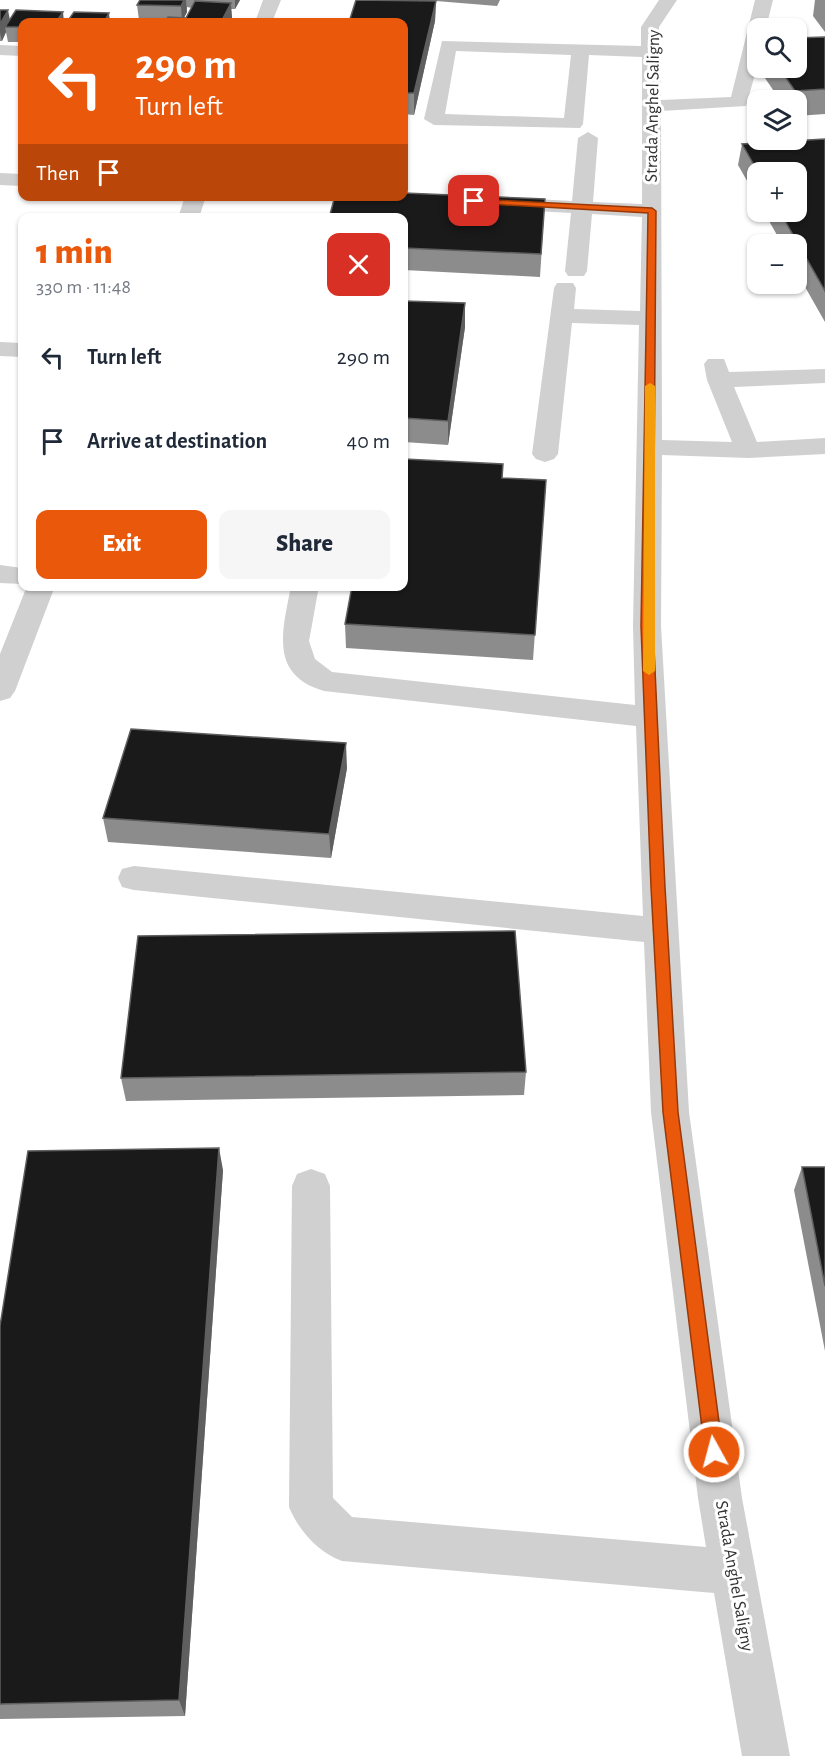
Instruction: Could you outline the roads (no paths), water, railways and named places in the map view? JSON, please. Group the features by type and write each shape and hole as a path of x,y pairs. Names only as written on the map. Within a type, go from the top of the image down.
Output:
{"street":[{"path":"265,18 272,0"},
{"name":"Strada Anghel Saligny","path":"668,0 650,27 652,211 647,626 670,1112 720,1498 766,1756"},
{"path":"651,106 739,102 764,0"},
{"path":"580,50 573,124 434,119 448,45 651,52"},
{"path":"0,50 18,51"},
{"path":"545,454 561,316 570,280 582,207 588,138"},
{"path":"0,179 18,180"},
{"path":"479,201 652,211"},
{"path":"561,316 651,318"},
{"path":"0,349 18,350"},
{"path":"748,450 717,372 825,376"},
{"path":"650,447 748,450 825,446"},
{"path":"0,574 18,576"},
{"path":"0,691 38,591"},
{"path":"305,591 295,641 302,664 324,681 651,717"},
{"path":"134,879 660,931"},
{"path":"311,1186 311,1507 342,1539 733,1572"}]}
